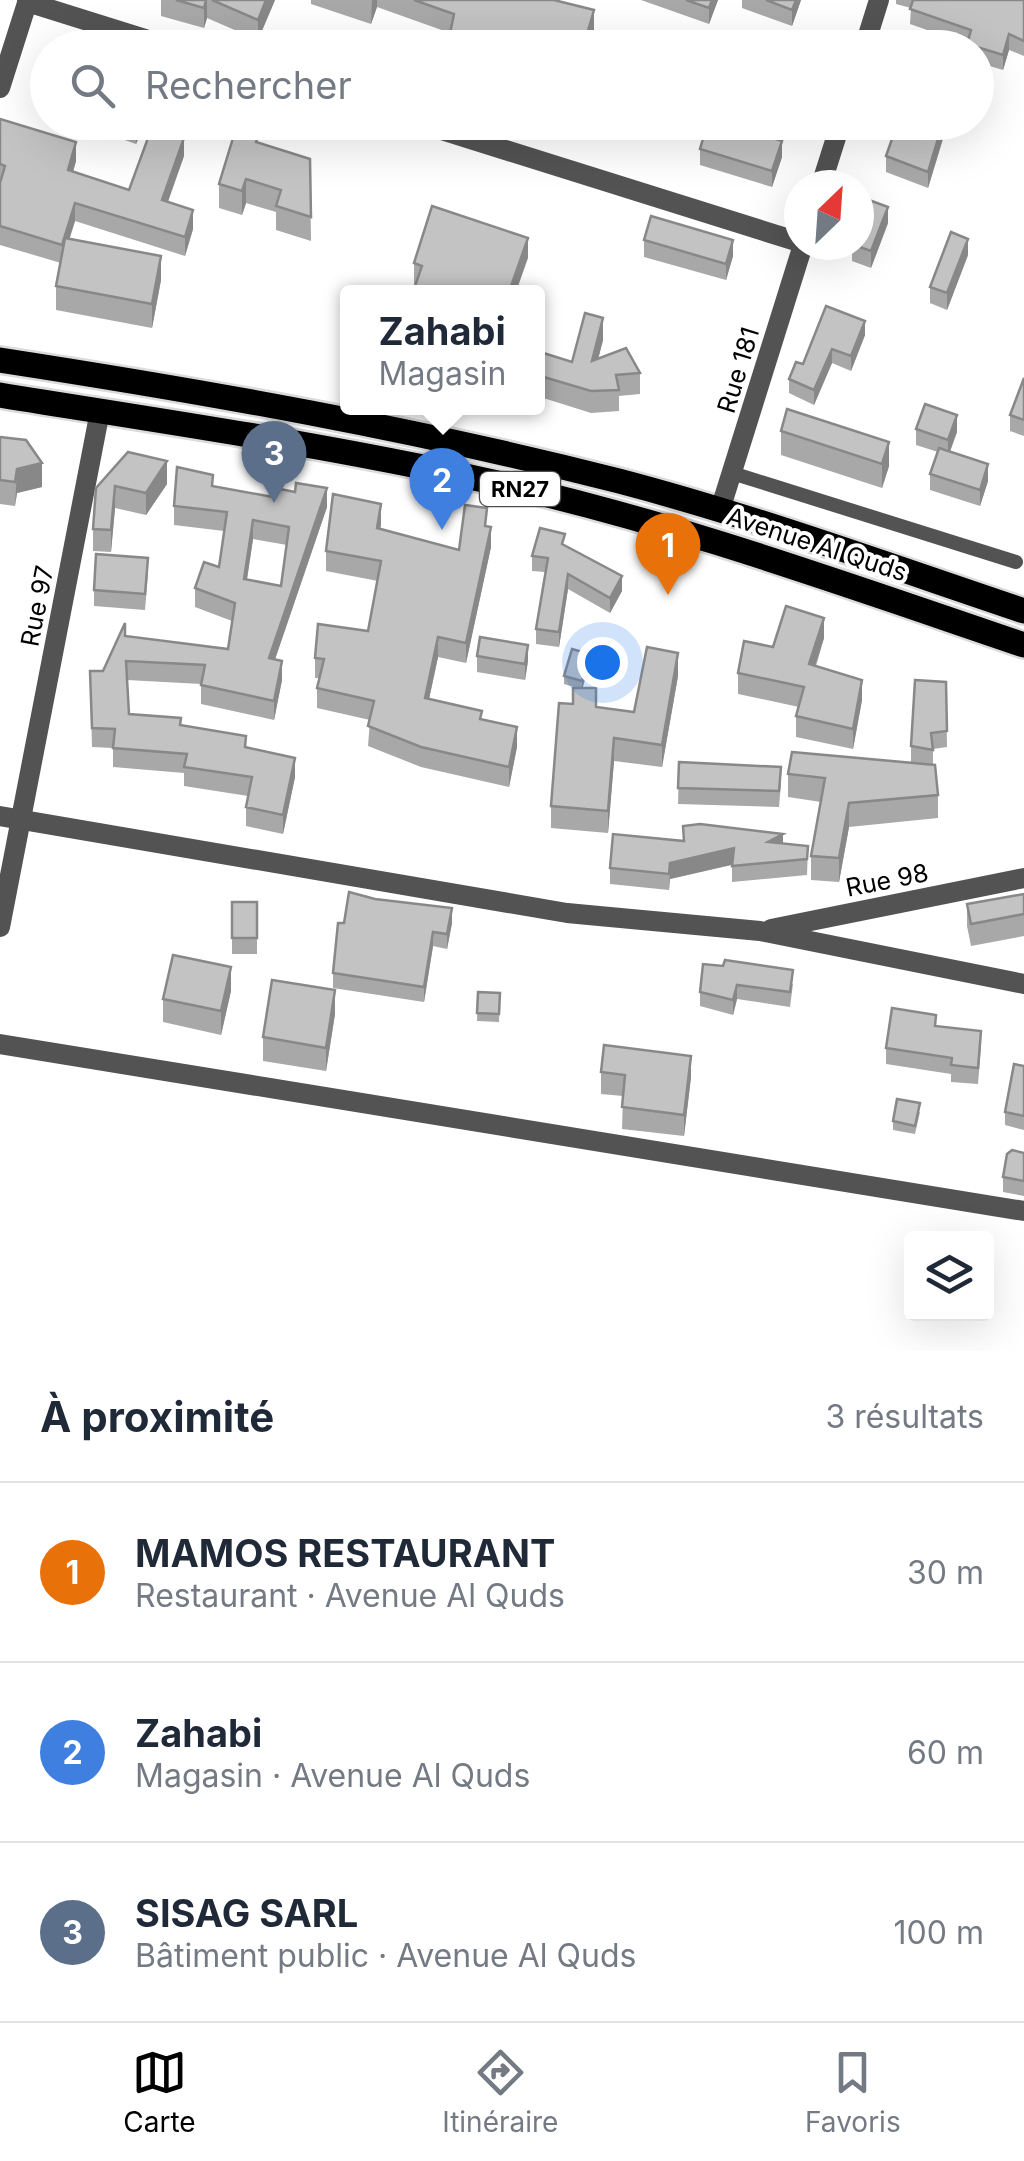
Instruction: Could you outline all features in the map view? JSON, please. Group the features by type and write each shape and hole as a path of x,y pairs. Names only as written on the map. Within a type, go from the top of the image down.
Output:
{"main road":[{"name":"Avenue Al Quds","path":"0,360 340,418 486,449 720,510 1024,611"},
{"name":"Avenue Al Quds","path":"0,395 316,446 481,479 723,543 1024,645"}],"street":[{"path":"869,30 878,0"},
{"path":"0,88 9,29 28,1 118,30"},
{"path":"473,140 784,238"},
{"path":"826,170 835,140"},
{"name":"Rue 181","path":"720,510 796,260"},
{"name":"Rue 97","path":"0,928 10,818 100,411"},
{"path":"10,818 568,914 760,931 1024,984"},
{"name":"Rue 98","path":"760,931 1024,878"},
{"path":"0,1044 1024,1211"}],"lane":[{"path":"732,473 1016,562"}],"building":[{"path":"176,0 206,0 204,8"},
{"path":"212,0 266,0 258,20"},
{"path":"414,0 554,0 594,10 588,30 451,30 454,14"},
{"path":"686,0 712,0 709,8"},
{"path":"766,0 796,0 792,10"},
{"path":"913,0 1024,0 1024,41 1009,34 1003,55 994,52 994,30 971,30 910,9"},
{"path":"0,119 30,128 30,140 76,142 68,170 129,190 147,140 183,140 162,200 193,210 185,237 75,203 62,245 0,226 0,183 5,166 0,164"},
{"path":"232,140 257,140 310,159 311,217 276,206 281,190 246,179 242,191 219,184"},
{"path":"703,140 782,141 772,171 700,149"},
{"path":"892,140 938,140 928,172 886,156"},
{"path":"874,202 888,207 874,243"},
{"path":"432,206 528,238 511,285 415,285 422,266 414,263"},
{"path":"651,216 733,240 726,264 644,240"},
{"path":"951,232 968,239 947,293 930,287"},
{"path":"65,238 161,256 152,304 56,286"},
{"path":"826,306 865,321 851,356 832,349 814,390 789,379 796,362 803,364"},
{"path":"585,313 603,318 592,361 626,348 640,373 616,375 619,390 591,391 545,377 545,354 572,362"},
{"path":"1024,378 1024,420 1010,415"},
{"path":"925,404 957,415 948,440 916,429"},
{"path":"787,409 889,442 882,464 781,431"},
{"path":"0,437 26,440 42,463 17,469 15,482 0,480"},
{"path":"939,448 988,464 980,490 930,474"},
{"path":"128,452 167,461 146,493 115,486 111,530 93,529 96,488"},
{"path":"177,467 213,475 212,486 273,497 275,488 295,492 296,483 327,488 269,658 282,661 274,701 201,685 205,665 126,661 129,714 181,718 180,725 246,736 245,747 295,758 283,815 246,807 252,777 184,767 187,754 113,748 115,729 92,728 90,671 103,671 125,623 125,636 228,649 235,603 195,588 204,562 219,567 227,512 174,506","holes":["253,520 289,527 281,586 244,579"]},
{"path":"333,494 381,504 377,528 459,550 465,505 487,508 485,526 491,527 466,643 438,637 425,698 482,711 480,719 517,727 509,767 421,747 368,726 374,701 317,688 324,659 315,658 318,624 368,631 381,561 326,551"},
{"path":"540,528 565,534 562,544 622,576 610,598 568,574 559,632 536,629 548,558 532,556"},
{"path":"96,554 148,558 145,594 94,590"},
{"path":"786,606 824,618 809,664 862,680 853,729 796,716 804,687 738,673 744,641 773,647"},
{"path":"480,637 528,645 525,664 477,656"},
{"path":"647,647 678,653 662,745 614,738 608,811 551,806 559,703 573,704 573,688 596,688 596,707 634,712"},
{"path":"572,649 590,654 582,681 564,676"},
{"path":"915,680 946,682 947,731 931,733 933,750 911,746"},
{"path":"792,752 935,765 938,795 849,803 839,858 811,856 825,778 788,774"},
{"path":"679,762 781,767 779,791 678,788"},
{"path":"700,824 783,834 768,842 808,846 807,859 732,866 734,848 670,863 669,874 610,868 613,834 684,841 683,826"},
{"path":"349,892 452,908 447,934 433,932 424,987 333,973 338,923 344,923"},
{"path":"1024,894 1024,914 971,924 967,904"},
{"path":"232,902 257,902 257,938 232,938"},
{"path":"173,955 231,967 221,1011 163,999"},
{"path":"725,960 793,970 790,992 737,985 733,1000 700,992 703,964 723,966"},
{"path":"272,980 335,990 326,1048 263,1037"},
{"path":"478,992 500,993 499,1014 477,1013"},
{"path":"892,1008 936,1015 935,1026 981,1031 978,1068 951,1065 952,1058 886,1048"},
{"path":"604,1045 691,1056 684,1115 622,1107 625,1075 601,1072"},
{"path":"1014,1064 1024,1066 1024,1116 1005,1112"},
{"path":"897,1099 920,1103 915,1126 893,1121"},
{"path":"1012,1150 1024,1153 1024,1181 1003,1177 1007,1154"}],"place":[{"name":"SISAG SARL","path":"274,503"},
{"name":"Zahabi","path":"442,530"},
{"name":"MAMOS RESTAURANT","path":"668,595"}]}
